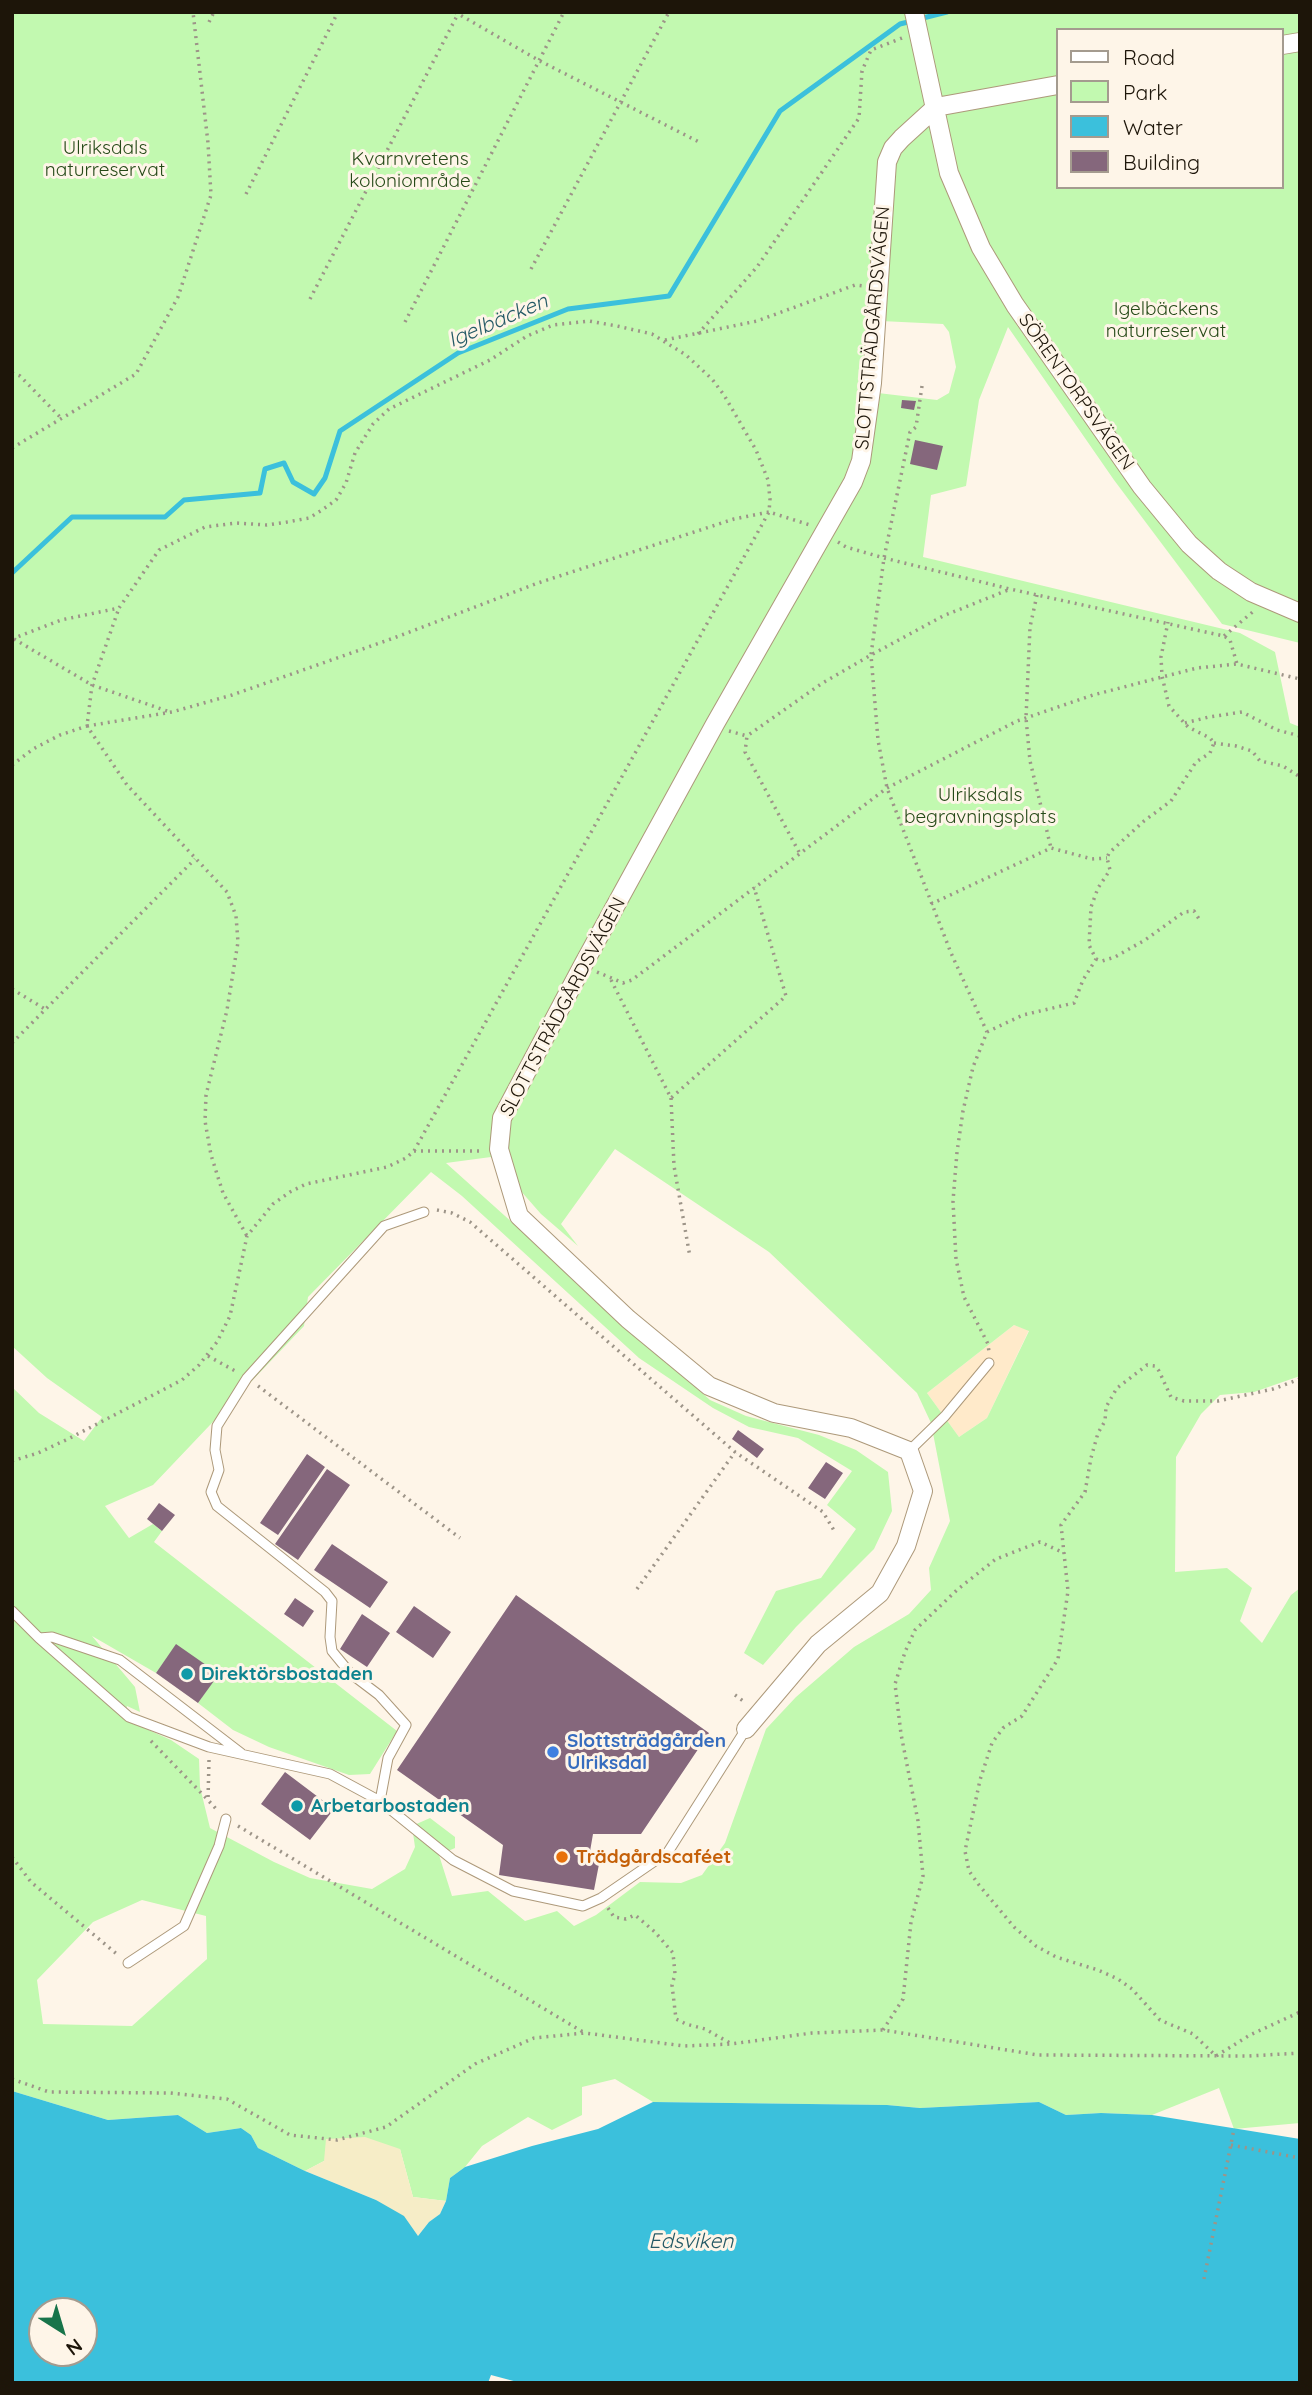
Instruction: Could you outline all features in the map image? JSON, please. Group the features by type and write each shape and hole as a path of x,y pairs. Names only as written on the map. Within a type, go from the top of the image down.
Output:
{"street":[{"name":"SÖRENTORPSVÄGEN","path":"914,12 949,173 967,220 1015,305 1104,434 1175,529 1219,571 1267,600 1300,613"},
{"path":"936,107 1056,86"},
{"name":"SLOTTSTRÄDGÅRDSVÄGEN","path":"909,1451 851,1428 774,1413 709,1387 628,1319 519,1216 499,1149 502,1118 583,965 715,724 853,482 861,461 872,383 887,162 893,148 936,107"},
{"path":"746,1729 818,1644 880,1593 906,1546 923,1491 909,1451"}],"lane":[{"path":"380,1801 388,1758 406,1725 379,1695 350,1673 332,1651 332,1601 325,1592 217,1506 211,1492 219,1470 215,1450 217,1426 247,1378 384,1226 424,1212"},
{"path":"909,1451 945,1416 989,1363"},
{"path":"12,1611 129,1717 209,1747 330,1774 380,1801 453,1860 513,1891 583,1906 601,1898 668,1852 746,1729"},
{"path":"39,1638 52,1637 120,1660 243,1755"},
{"path":"128,1963 184,1926 219,1846 226,1819"}],"path":[{"path":"12,448 136,374 178,296 211,195 208,143 193,12"},
{"path":"209,23 214,12"},
{"path":"246,194 338,12"},
{"path":"405,322 564,12"},
{"path":"531,269 669,12"},
{"path":"310,299 457,13 540,61 701,143"},
{"path":"698,334 757,267 859,118 862,71 871,50 917,32"},
{"path":"663,341 757,321 855,285 877,287"},
{"path":"12,1461 68,1439 182,1380 208,1356 230,1316 247,1236 273,1204 290,1192 315,1182 387,1167 407,1158 414,1151 769,512 768,480 742,422 712,379 686,355 652,334 589,321 553,325 527,336 490,360 389,409 373,424 355,453 346,483 336,500 322,510 309,518 287,522 236,523 205,527 159,550 119,608 92,685 87,726 127,785 227,892 236,916 238,942 234,973 206,1095 205,1121 211,1155 223,1193 247,1236"},
{"path":"12,373 20,376 62,419"},
{"path":"922,386 916,427 910,432 884,558 871,655 878,740 887,788 931,904 987,1032"},
{"path":"12,765 33,749 60,735 87,726 172,712 232,695 538,583 734,519 769,512 813,526 846,547 884,558 1224,636 1230,640 1237,663"},
{"path":"799,852 745,752 747,736 821,684 871,655 943,616 1010,589"},
{"path":"1037,595 1030,627 1026,718 1030,761 1051,848"},
{"path":"1224,636 1267,600"},
{"path":"13,639 61,620 119,608"},
{"path":"1168,622 1161,657 1169,706 1185,723 1214,743 1252,751 1260,761 1283,766 1300,777"},
{"path":"13,639 92,685 172,712"},
{"path":"583,965 611,980 623,983 632,980 887,788 1026,718 1093,695 1197,668 1237,663 1300,679"},
{"path":"1185,723 1242,712 1277,730 1300,736"},
{"path":"1201,922 1194,911 1184,912 1145,940 1115,957 1102,961 1096,959 1089,945 1091,907 1098,888 1110,870 1108,853 1171,801 1196,762 1210,753 1214,743"},
{"path":"931,904 1051,848 1092,859 1107,858"},
{"path":"12,1043 195,859"},
{"path":"671,1098 786,996 754,887"},
{"path":"989,1363 988,1344 964,1297 956,1259 953,1201 957,1152 962,1111 973,1067 987,1032 1023,1016 1074,1003 1083,980 1096,959"},
{"path":"611,980 671,1098 674,1166 690,1257"},
{"path":"12,989 45,1009"},
{"path":"414,1151 473,1152 499,1149"},
{"path":"424,1212 438,1209 470,1222 735,1452 822,1512 835,1532"},
{"path":"208,1356 247,1378 460,1538"},
{"path":"1216,2056 1194,2034 1160,2020 1132,1989 1118,1979 1056,1957 1036,1946 1014,1927 969,1871 965,1851 992,1743 1003,1728 1022,1716 1058,1659 1069,1591 1062,1525 1085,1492 1090,1458 1105,1421 1106,1407 1117,1388 1147,1365 1155,1366 1167,1384 1171,1397 1176,1400 1199,1402 1244,1396 1300,1379"},
{"path":"637,1589 735,1452"},
{"path":"883,2030 903,1999 911,1922 923,1876 918,1821 901,1734 895,1684 905,1652 915,1630 958,1589 996,1559 1040,1542 1064,1553"},
{"path":"129,1717 226,1819 585,2034"},
{"path":"208,1800 209,1747"},
{"path":"12,1857 31,1882 128,1963"},
{"path":"601,1898 614,1917 626,1919 635,1915 655,1932 673,1953 675,1974 672,1985 676,2019 705,2029 731,2044"},
{"path":"1216,2056 1250,2035 1300,2012"},
{"path":"12,2079 49,2092 170,2094 227,2099 290,2135 337,2140 386,2127 475,2064 534,2038 585,2034 684,2046 731,2044 812,2033 883,2030 1038,2054 1216,2056 1300,2053"},
{"path":"1204,2279 1234,2129"},
{"path":"1231,2145 1300,2158"}],"shaded area":[{"path":"1014,1325 1029,1330 987,1418 959,1437 927,1393"}],"green space":[{"path":"12,12 1300,12 1300,643 1222,624 1114,480 1008,327 979,400 966,486 931,495 923,557 1240,633 1275,652 1290,723 1300,727 1300,1376 1254,1392 1220,1395 1201,1414 1176,1457 1175,1572 1227,1568 1252,1588 1240,1621 1262,1643 1291,1595 1300,1588 1300,2123 1234,2129 1219,2088 1152,2115 1066,2115 1039,2102 920,2108 887,2105 653,2102 615,2079 582,2087 582,2115 552,2130 528,2117 482,2146 465,2167 450,2178 446,2201 413,2197 400,2149 324,2161 305,2171 258,2148 251,2135 241,2128 207,2133 178,2115 108,2120 12,2091 12,1387 39,1413 84,1441 102,1417 47,1378 12,1346","holes":["881,321 943,324 949,332 956,367 949,393 937,400 878,393","615,1149 769,1252 917,1393 931,1423 950,1521 929,1568 931,1590 909,1614 854,1647 796,1697 766,1729 725,1843 702,1875 681,1883 640,1882 596,1915 574,1926 557,1911 525,1921 488,1891 452,1896 439,1855 455,1848 455,1837 430,1818 412,1826 415,1847 405,1869 372,1889 310,1878 210,1828 200,1787 199,1759 171,1740 124,1719 127,1706 140,1712 135,1687 92,1636 156,1673 176,1645 218,1674 198,1703 233,1730 269,1747 349,1775 370,1774 397,1731 154,1542 162,1531 153,1524 129,1538 105,1506 153,1485 304,1326 308,1297 431,1172 462,1196 639,1358 713,1408 749,1427 798,1438 852,1471 827,1505 856,1529 821,1578 776,1591 744,1653 763,1665 796,1627 874,1549 892,1511 888,1472 856,1450 819,1435 746,1416 710,1400 446,1163 491,1157 541,1214 578,1246 561,1224","1014,1325 1029,1331 987,1418 959,1437 927,1393","142,1900 206,1916 207,1959 132,2026 43,2024 37,1980 93,1922"]}],"sand":[{"path":"365,2137 400,2149 413,2197 446,2201 440,2214 429,2222 418,2236 376,2200 305,2171 324,2161 326,2139"}],"water":[{"name":"Edsviken","path":"12,2091 108,2120 178,2115 207,2133 241,2128 251,2135 258,2148 376,2200 404,2216 418,2236 429,2222 440,2214 446,2201 450,2178 465,2167 598,2129 653,2102 887,2105 920,2108 1039,2102 1066,2115 1152,2115 1300,2139 1300,2383 521,2383 491,2375 488,2383 12,2383"}],"building":[{"path":"902,400 916,401 914,410 901,408"},
{"path":"915,440 943,446 937,470 910,464"},
{"path":"738,1430 764,1449 757,1458 732,1439"},
{"path":"307,1454 325,1467 278,1535 260,1523"},
{"path":"826,1462 843,1473 825,1499 808,1488"},
{"path":"327,1469 350,1485 298,1560 275,1544"},
{"path":"159,1503 175,1515 162,1531 147,1519"},
{"path":"332,1544 388,1582 370,1608 314,1570"},
{"name":"Slottsträdgården Ulriksdal","path":"516,1595 709,1733 641,1834 593,1834 589,1857 600,1859 594,1890 499,1875 503,1845 397,1770"},
{"path":"295,1598 314,1611 303,1627 284,1614"},
{"path":"414,1606 451,1632 433,1658 396,1632"},
{"path":"362,1614 390,1633 367,1667 340,1649"},
{"name":"Direktörsbostaden","path":"176,1644 219,1674 198,1703 156,1673"},
{"name":"Arbetarbostaden","path":"285,1772 334,1809 310,1840 261,1804"}],"waterway":[{"name":"Igelbäcken","path":"923,18 947,12"},
{"name":"Igelbäcken","path":"12,573 72,517 165,517 184,500 260,493 265,469 284,463 293,482 314,494 325,478 340,431 458,353 568,309 669,296 780,111 900,24 908,22"}],"place":[{"name":"Direktörsbostaden","path":"187,1674"},
{"name":"Slottsträdgården Ulriksdal","path":"553,1752"},
{"name":"Arbetarbostaden","path":"297,1806"},
{"name":"Trädgårdscaféet","path":"562,1857"}],"park label":[{"name":"Ulriksdals naturreservat","path":"105,159"},
{"name":"Kvarnvretens koloniområde","path":"410,170"},
{"name":"Igelbäckens naturreservat","path":"1166,320"},
{"name":"Ulriksdals begravningsplats","path":"980,806"}]}
